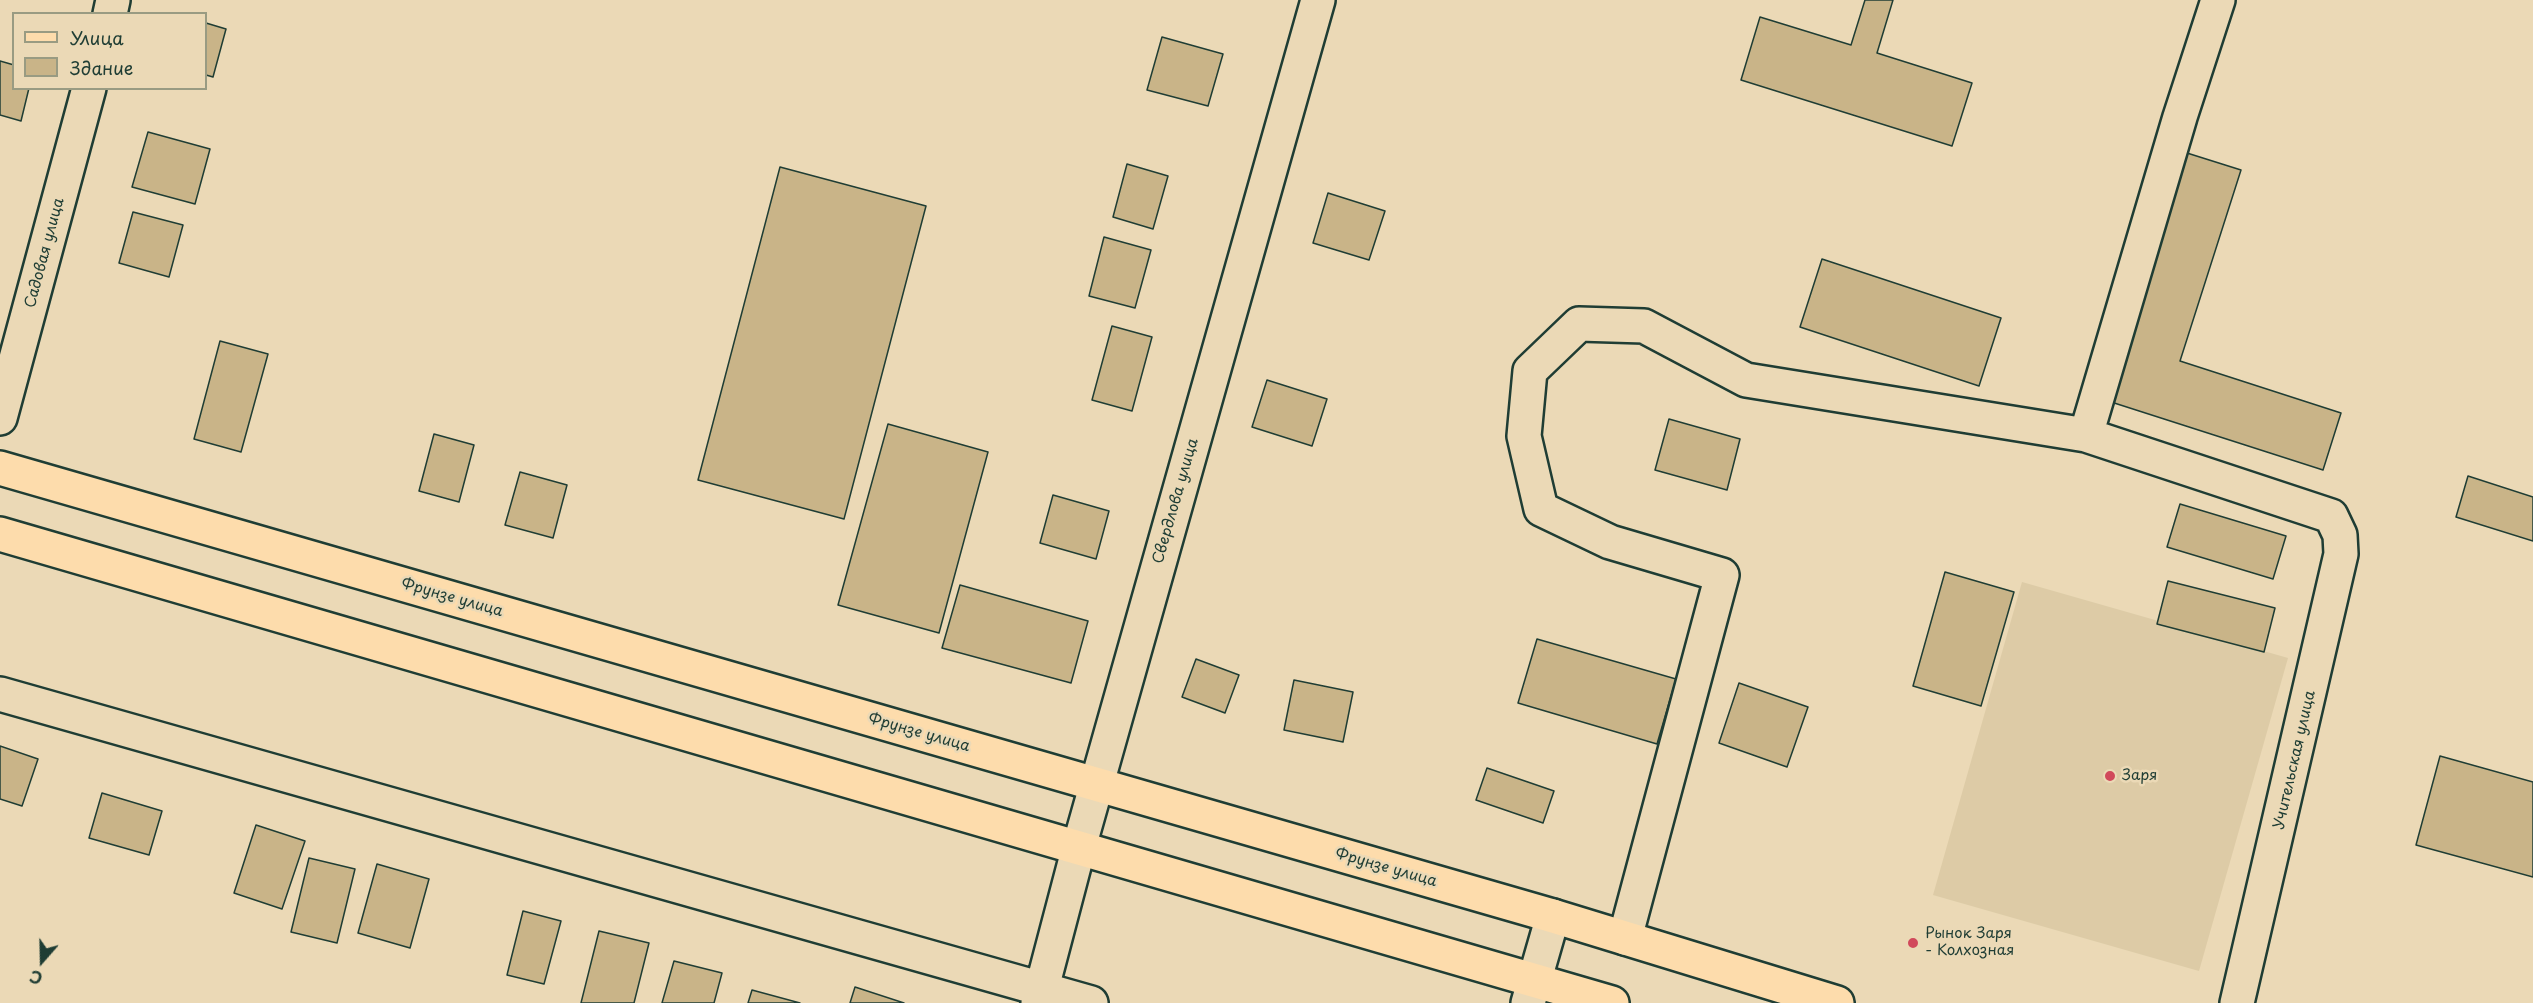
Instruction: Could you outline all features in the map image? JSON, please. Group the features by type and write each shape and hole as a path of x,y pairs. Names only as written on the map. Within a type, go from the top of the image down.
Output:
{"main road":[{"name":"Фрунзе улица","path":"0,468 1553,916 1837,1003"},
{"path":"0,534 1078,847 1532,991 1612,1003"}],"street":[{"name":"Свердлова улица","path":"1040,996 1078,847 1318,0"},
{"path":"1625,938 1722,575 1610,542 1541,509 1524,436 1530,370 1579,324 1644,326 1746,380 2086,435 2177,128 2218,0"},
{"name":"Садовая улица","path":"0,418 88,90"},
{"name":"Учительская улица","path":"2086,435 2331,516 2340,535 2341,555 2237,1003"},
{"path":"0,693 1040,996 1091,1003"},
{"path":"1532,991 1553,916"}],"shaded area":[{"name":"Заря","path":"2022,582 2288,658 2199,971 1933,895"}],"building":[{"path":"1865,0 1893,0 1877,53 1972,83 1952,146 1741,80 1760,17 1851,45"},
{"path":"207,23 226,29 213,77 207,75"},
{"path":"1162,37 1223,54 1208,106 1147,90"},
{"path":"0,61 12,64 12,90 29,90 21,121 0,115"},
{"path":"148,132 210,149 195,204 132,187"},
{"path":"2187,153 2241,170 2180,361 2341,413 2323,470 2108,401"},
{"path":"1127,164 1168,176 1153,229 1113,217"},
{"path":"780,167 926,206 844,519 698,480"},
{"path":"1328,193 1385,211 1369,260 1313,243"},
{"path":"133,212 183,225 169,277 119,263"},
{"path":"1104,237 1151,250 1135,308 1089,296"},
{"path":"1822,259 2001,318 1979,386 1800,327"},
{"path":"1112,326 1152,337 1132,411 1092,400"},
{"path":"220,341 268,354 241,452 194,439"},
{"path":"1267,380 1327,399 1312,446 1252,427"},
{"path":"1669,419 1740,439 1727,490 1655,470"},
{"path":"888,424 988,452 939,633 838,605"},
{"path":"434,434 474,445 459,502 419,491"},
{"path":"520,472 567,485 553,538 505,525"},
{"path":"2468,476 2533,497 2533,541 2456,517"},
{"path":"1053,495 1109,511 1096,559 1040,543"},
{"path":"2180,504 2286,536 2273,579 2167,547"},
{"path":"1945,572 2014,592 1981,706 1913,686"},
{"path":"2168,581 2275,608 2264,652 2157,624"},
{"path":"960,585 1088,621 1071,683 942,648"},
{"path":"1537,639 1676,679 1657,744 1518,703"},
{"path":"1196,659 1239,675 1225,713 1182,697"},
{"path":"1294,680 1353,692 1343,742 1284,730"},
{"path":"1739,683 1808,707 1787,767 1719,743"},
{"path":"0,746 38,759 22,806 0,799"},
{"path":"2440,756 2533,782 2533,877 2416,845"},
{"path":"1487,768 1554,791 1543,823 1476,800"},
{"path":"102,793 162,811 149,855 89,838"},
{"path":"256,825 305,841 282,909 234,893"},
{"path":"309,858 355,869 337,943 291,932"},
{"path":"377,864 429,879 410,948 358,933"},
{"path":"523,911 561,921 544,984 507,975"},
{"path":"599,931 649,943 634,1003 581,1003"},
{"path":"674,961 722,973 714,1003 662,1003"},
{"path":"855,987 904,1003 850,1003"},
{"path":"752,990 800,1003 748,1003"}],"place":[{"name":"Заря","path":"2110,776"},
{"name":"Рынок Заря - Колхозная","path":"1913,943"}]}
